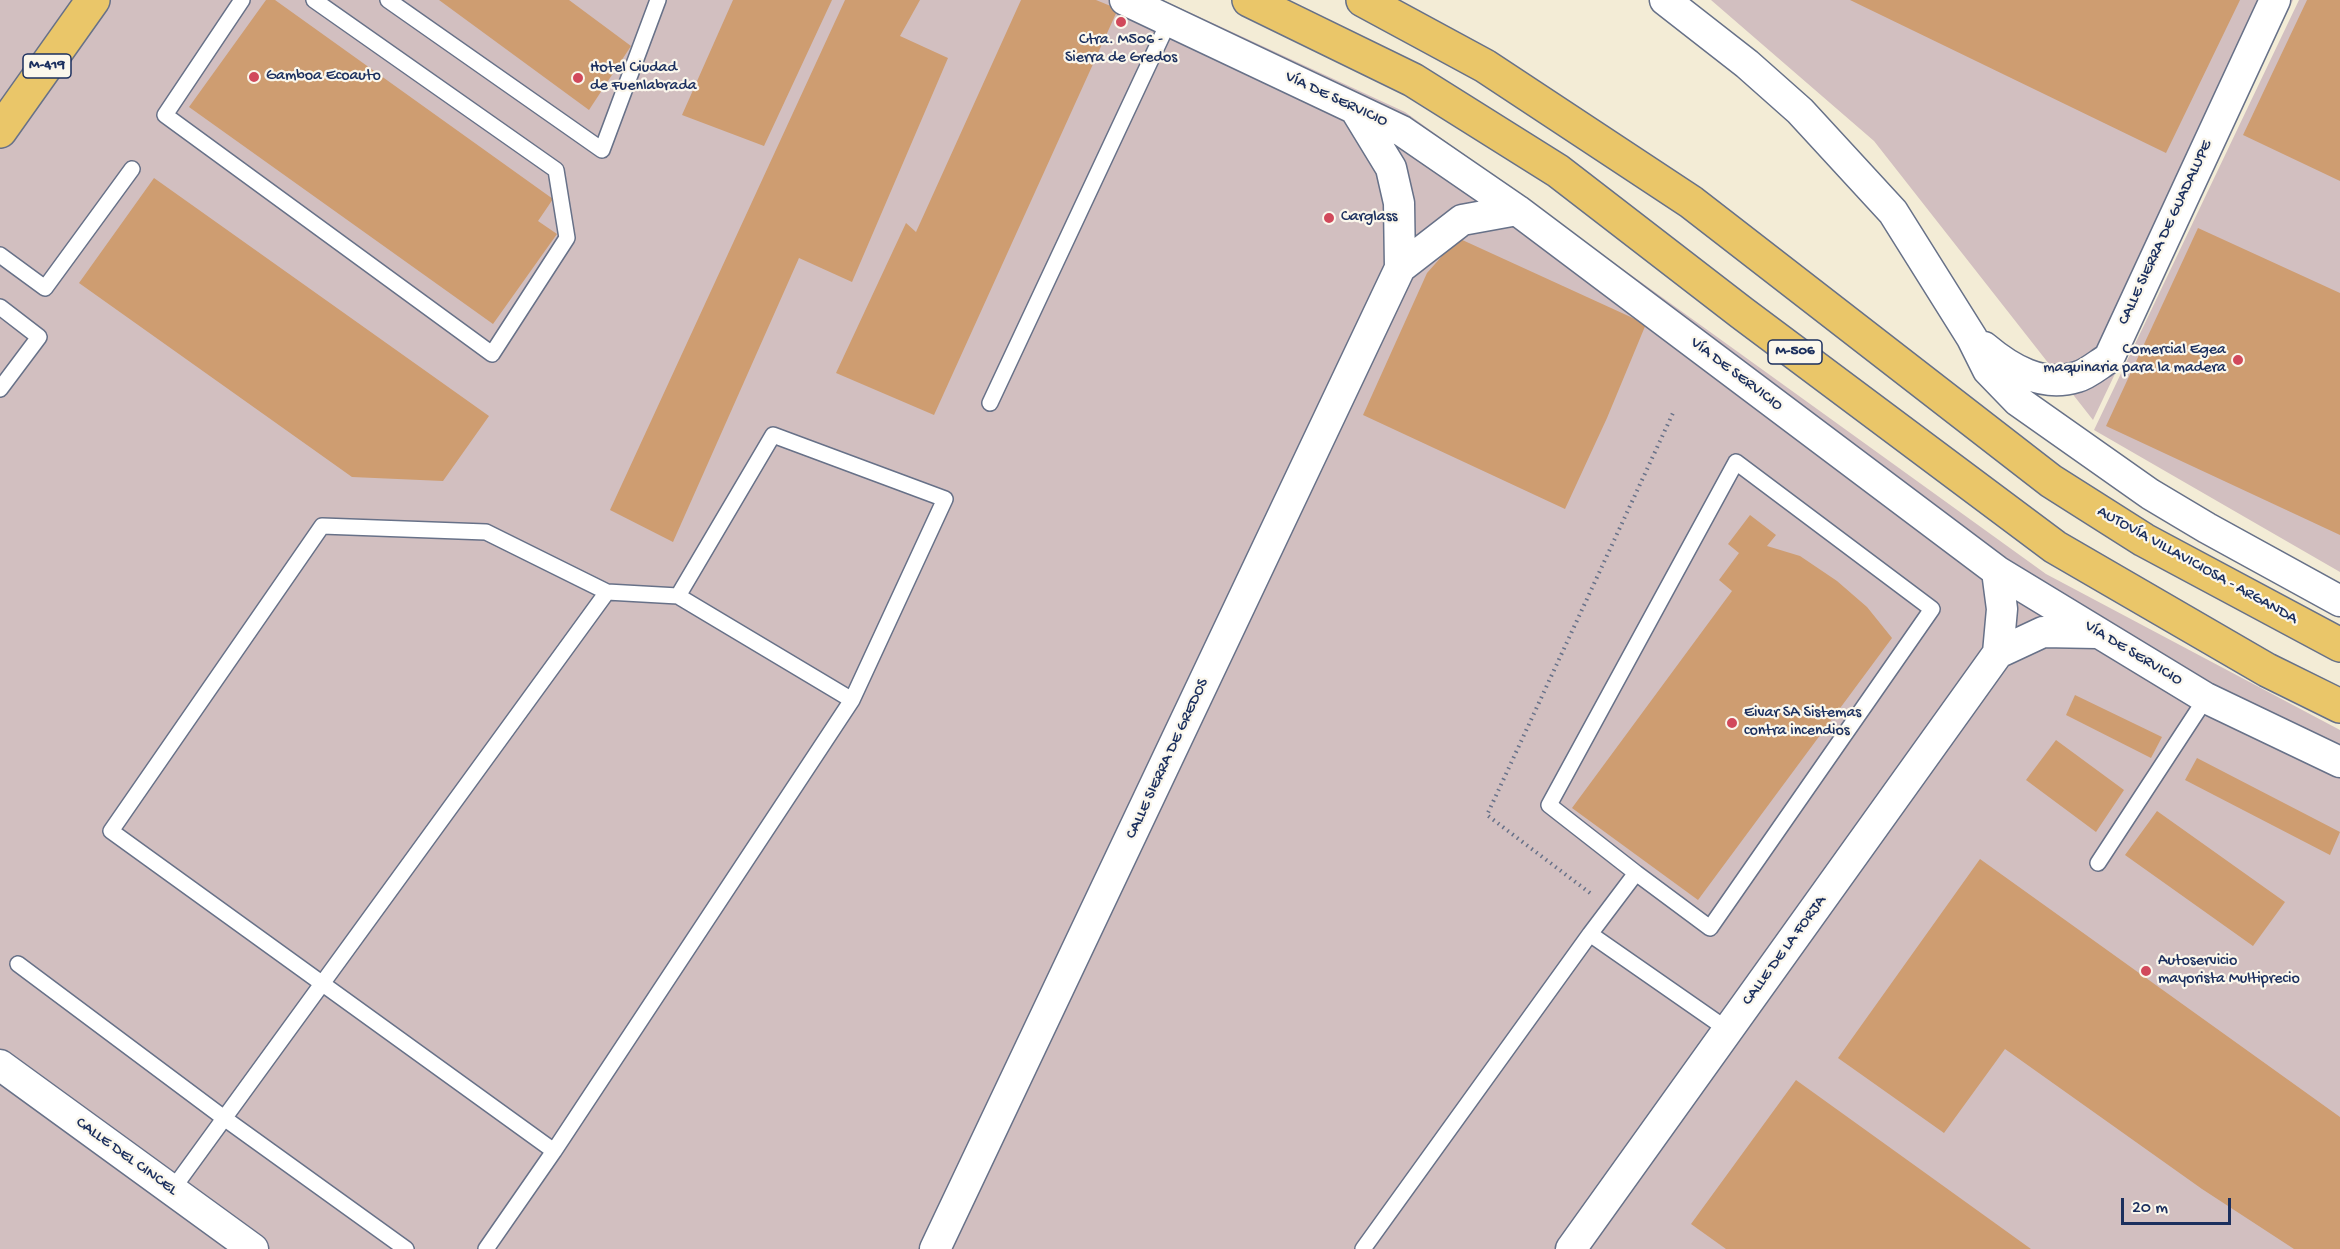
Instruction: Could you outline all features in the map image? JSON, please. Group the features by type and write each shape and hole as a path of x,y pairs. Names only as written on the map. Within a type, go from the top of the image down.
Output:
{"main road":[{"name":"M-419","path":"0,131 93,0"},
{"name":"M-506","path":"1249,0 1413,80 1558,171 1751,320 2055,547 2267,670 2340,706"},
{"name":"AUTOVÍA VILLAVICIOSA - ARGANDA","path":"1363,0 1485,66 1691,202 2051,481 2145,540 2340,645"}],"street":[{"name":"VÍA DE SERVICIO","path":"1125,0 1402,131 1517,210 1997,571 2206,698 2340,762"},
{"path":"1665,0 1747,64 1800,111 1893,212 1972,338 1988,370 2018,401 2150,494 2340,601"},
{"name":"CALLE SIERRA DE GUADALUPE","path":"1972,338 2007,366 2051,382 2078,377 2109,358 2274,0"},
{"name":"CALLE SIERRA DE GREDOS","path":"935,1249 1400,268 1399,203 1391,168 1355,109"},
{"name":"CALLE SIERRA DE GREDOS","path":"1400,268 1462,220 1517,210"},
{"path":"1997,571 2002,609 1998,653"},
{"name":"CALLE DE LA FORJA","path":"1571,1249 1998,653 2043,632 2099,633"},
{"name":"CALLE DEL CINCEL","path":"0,1065 252,1249"}],"lane":[{"path":"242,0 165,115 492,354 567,238 556,170 314,0"},
{"path":"388,0 602,150 658,0"},
{"path":"990,404 1169,21"},
{"path":"0,255 45,288 132,169"},
{"path":"0,307 39,336 0,389"},
{"path":"486,1249 554,1151 852,700 945,499 773,435 678,596"},
{"path":"1736,462 1932,609 1710,928 1636,873 1549,805 1736,462"},
{"path":"554,1151 111,831 322,526 486,532 607,592 678,596 852,700"},
{"path":"172,1190 607,592"},
{"path":"2098,863 2206,698"},
{"path":"1363,1249 1636,873"},
{"path":"1590,934 1728,1030"},
{"path":"18,964 224,1118 406,1249"}],"path":[{"path":"1610,908 1487,814 1673,413"}],"shaded area":[{"path":"0,0 1163,0 1405,112 2046,574 2340,730 2340,1249 0,1249"},
{"path":"1711,0 2293,0 2093,420 1874,141"},
{"path":"2299,0 2340,0 2340,572 2094,430"}],"building":[{"path":"266,0 275,0 553,199 538,221 557,234 493,324 189,107"},
{"name":"Hotel Ciudad de Fuenlabrada","path":"439,0 569,0 631,46 589,110"},
{"path":"733,0 832,0 764,146 682,115"},
{"path":"845,0 920,0 900,36 948,58 852,282 799,258 673,542 610,510"},
{"path":"1021,0 1096,0 1118,9 934,415 836,373 906,223 916,232"},
{"path":"1850,0 2240,0 2166,153"},
{"path":"2307,0 2340,0 2340,181 2243,135"},
{"path":"154,178 489,416 443,481 352,477 79,283"},
{"name":"Comercial Egea maquinaria para la madera","path":"2198,228 2340,293 2340,535 2106,426"},
{"path":"1458,238 1646,324 1607,418 1565,509 1363,415 1427,273"},
{"name":"Eivar SA Sistemas contra incendios","path":"1750,515 1776,535 1767,546 1800,556 1837,581 1867,607 1892,638 1698,900 1572,808 1732,591 1719,580 1739,553 1728,544"},
{"path":"2075,695 2162,737 2151,758 2066,715"},
{"path":"2056,740 2124,790 2096,832 2026,780"},
{"path":"2197,758 2340,832 2330,855 2185,780"},
{"path":"2157,811 2285,902 2253,946 2125,855"},
{"path":"1980,859 2340,1117 2340,1249 2294,1249 2202,1189 2005,1049 1944,1133 1838,1058"},
{"path":"1796,1080 2031,1249 1726,1249 1691,1224"}],"place":[{"name":"Ctra. M506 - Sierra de Gredos","path":"1121,22"},
{"name":"Gamboa Ecoauto","path":"254,77"},
{"name":"Hotel Ciudad de Fuenlabrada","path":"578,78"},
{"name":"Carglass","path":"1329,218"},
{"name":"Comercial Egea maquinaria para la madera","path":"2238,360"},
{"name":"Eivar SA Sistemas contra incendios","path":"1732,723"},
{"name":"Autoservicio mayorista Multiprecio","path":"2146,971"}]}
